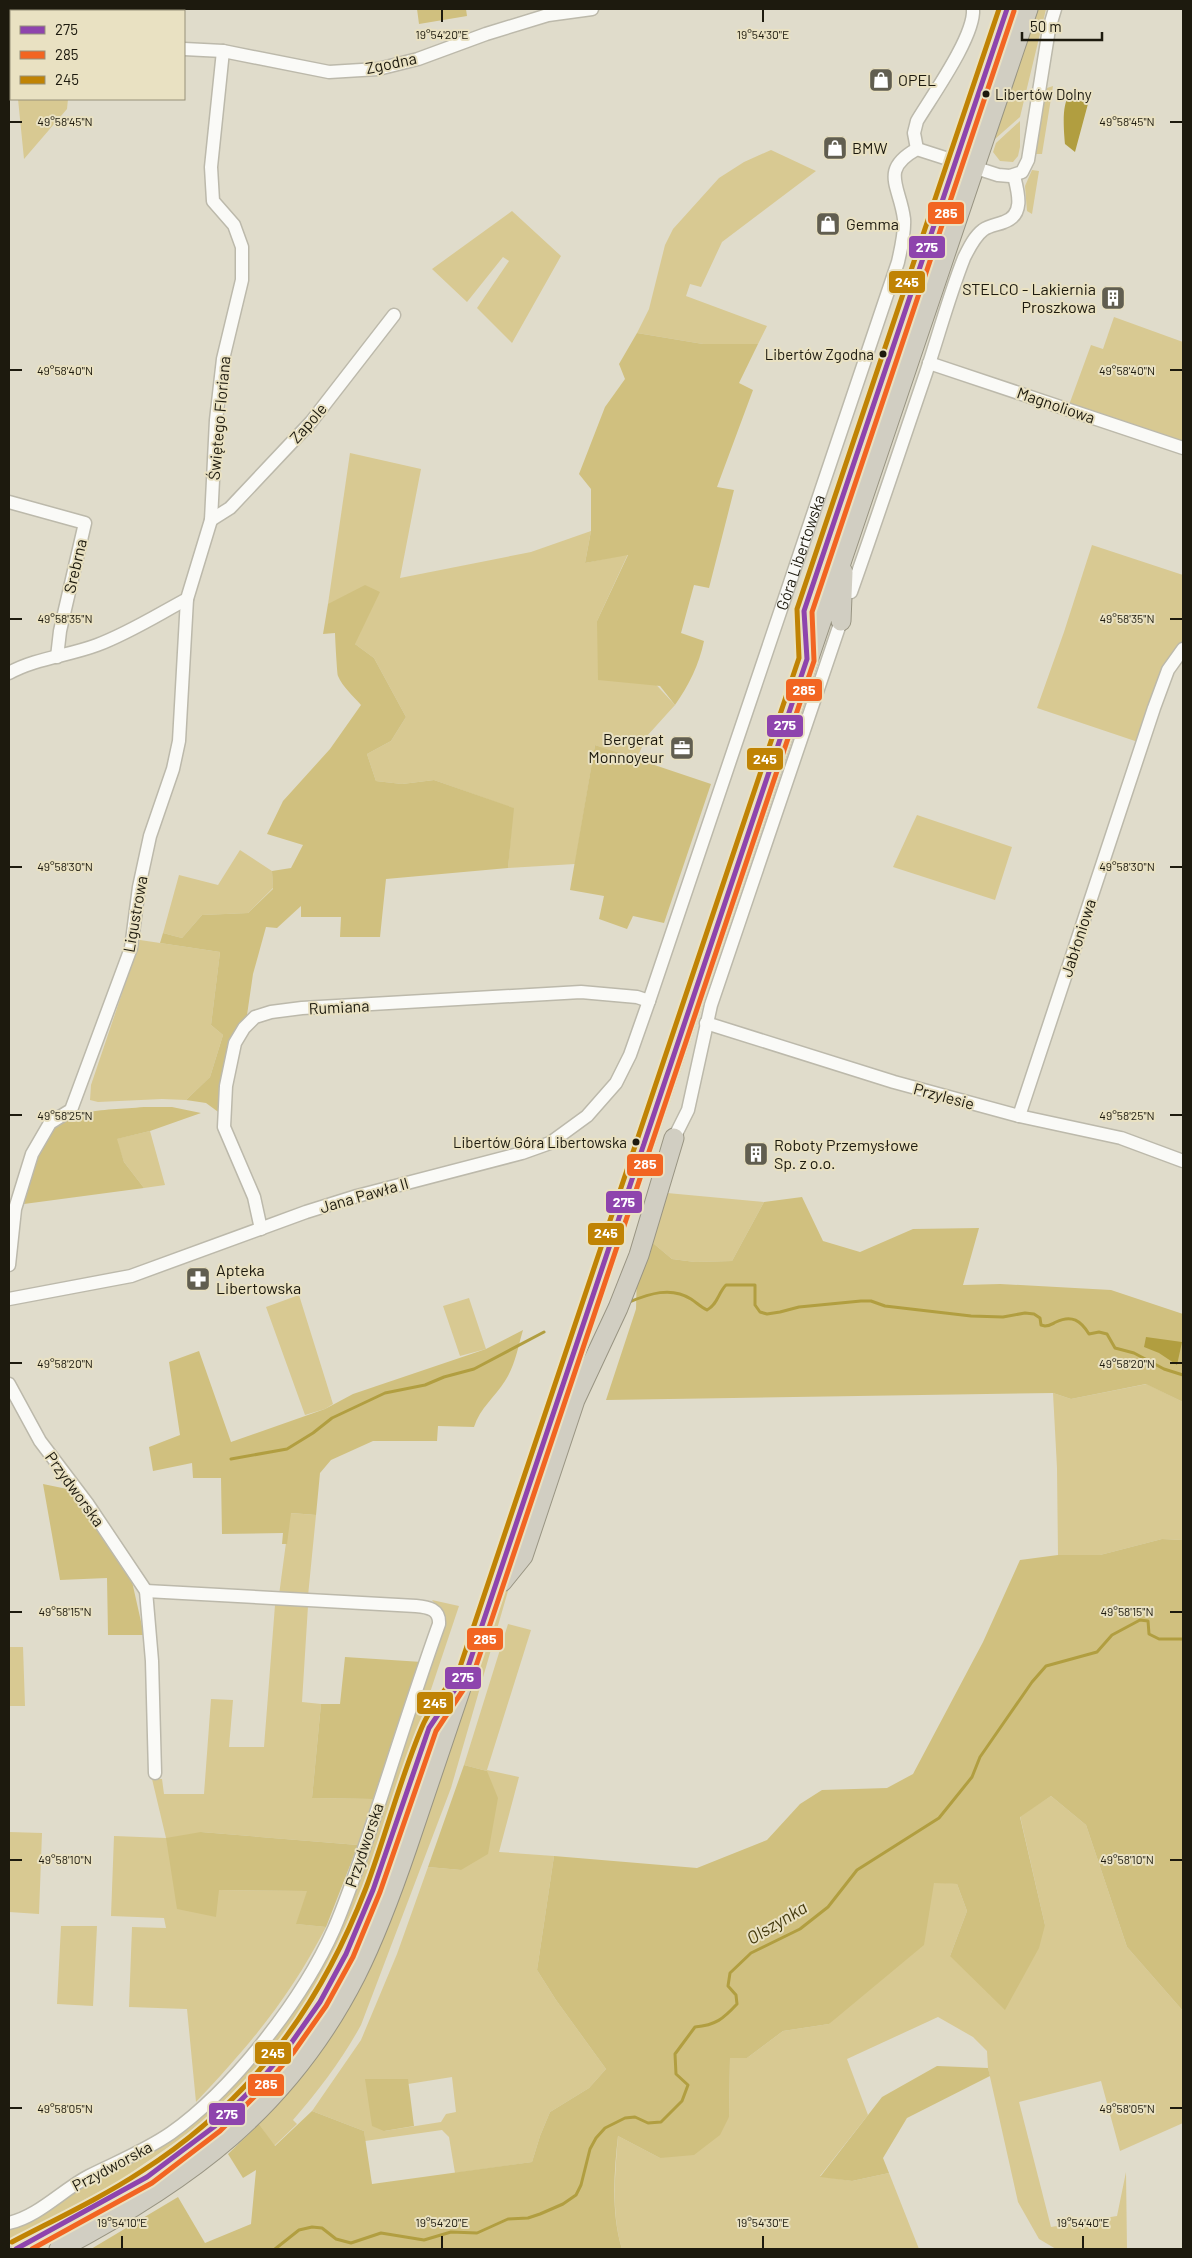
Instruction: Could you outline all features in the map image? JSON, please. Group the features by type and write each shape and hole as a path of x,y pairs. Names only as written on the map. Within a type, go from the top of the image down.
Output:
{"highway":[{"name":"Góra Libertowska","path":"807,660 804,610 1007,9"},
{"name":"Góra Libertowska","path":"59,2249 150,2198 206,2159 268,2102 318,2039 356,1975 384,1913 1028,9"},
{"path":"841,621 843,554"},
{"path":"493,1593 523,1556 574,1400 618,1308 639,1255 674,1138"},
{"name":"Góra Libertowska","path":"16,2249 124,2191 172,2160 230,2111 259,2082 287,2049 320,2002 346,1954 373,1890 429,1728 466,1673"}],"street":[{"name":"Zgodna","path":"185,49 224,51 329,72 378,69 418,59 486,34 548,15 592,9"},
{"path":"973,9 970,26 962,45 917,121 914,133 917,149 974,169 1002,176 1014,176 1022,172 1028,160 1048,29 1055,9"},
{"name":"Świętego Floriana","path":"187,599 211,520 218,400 224,359 242,280 242,247 234,225 213,201 210,167 224,51"},
{"name":"Góra Libertowska","path":"650,1001 898,262 904,221 895,169 901,159 917,149"},
{"path":"851,592 929,362 948,299 972,241 986,228 1011,219 1018,209 1019,195 1014,176"},
{"name":"Zapole","path":"211,520 230,508 311,422 394,315"},
{"name":"Magnoliowa","path":"929,362 1183,448"},
{"name":"Srebrna","path":"9,502 85,523 60,631 57,657"},
{"path":"9,673 35,662 96,646 141,626 187,599"},
{"name":"Ligustrowa","path":"9,1265 15,1209 32,1154 50,1123 71,1110 131,948 139,887 150,836 173,769 179,741 187,599"},
{"path":"674,1138 688,1110 706,1024 841,621"},
{"name":"Jabłoniowa","path":"1019,1116 1154,708 1168,670 1183,649"},
{"name":"Rumiana","path":"261,1228 254,1197 224,1127 226,1086 235,1044 244,1028 255,1017 271,1012 299,1009 581,992 638,997 650,1001"},
{"name":"Jana Pawła II","path":"9,1299 131,1276 261,1228 356,1196 522,1153 554,1141 587,1116 616,1083 630,1054 650,1001"},
{"name":"Przylesie","path":"706,1024 894,1082 1019,1116 1121,1138 1183,1160"},
{"name":"Przydworska","path":"9,1384 40,1441 87,1503 146,1591 152,1661 155,1773"},
{"name":"Przydworska","path":"9,2223 24,2218 84,2179 142,2152 172,2132 208,2102 252,2055 306,1982 334,1929 358,1867 439,1624 438,1616 434,1610 416,1606 146,1591"}],"shaded area":[{"path":"417,9 466,9 467,16 419,24"},
{"path":"1035,9 1046,9 1020,117 995,139 993,138"},
{"path":"1053,86 1042,154 1035,154 1044,89"},
{"path":"1070,95 1089,100 1075,152 1065,144 1064,111 1065,104"},
{"path":"18,100 68,100 67,109 24,159"},
{"path":"1020,121 1018,156 1013,162 1000,161 993,152 996,143"},
{"path":"771,150 816,171 722,242 701,287 690,284 686,296 767,326 758,344 703,344 637,333 649,309 665,245 673,229 719,178 744,162"},
{"path":"1032,170 1039,171 1032,214 1027,211 1025,186"},
{"path":"512,211 561,256 512,343 477,308 509,261 503,257 467,302 432,269"},
{"path":"1114,317 1183,342 1183,443 1069,405 1091,345 1103,349"},
{"path":"637,333 703,344 758,344 739,383 753,390 717,487 734,490 709,588 694,585 681,633 704,641 693,674 675,705 660,686 598,680 597,621 628,555 585,563 591,531 591,489 579,474 605,407 625,379 619,364"},
{"path":"350,453 421,469 400,578 531,552 591,531 585,563 628,554 597,621 675,705 647,736 636,760 595,745 575,864 508,868 513,808 434,780 402,784 376,781 367,754 391,741 406,717 374,658 355,644 328,604"},
{"path":"1092,545 1183,575 1183,642 1163,665 1138,742 1037,708"},
{"path":"365,585 380,592 355,644 374,658 406,717 391,741 367,754 376,781 402,784 434,780 514,808 508,868 386,879 380,937 340,937 341,917 301,917 301,906 277,928 266,927 253,974 247,1015 229,1043 224,1062 221,1114 206,1103 186,1100 210,1077 223,1035 211,1025 220,952 160,943 163,933 182,938 202,915 248,913 273,889 272,871 291,868 303,845 267,834 283,801 330,749 361,705 338,676 335,633 323,634 328,604"},
{"path":"595,745 711,784 664,923 633,916 627,929 599,919 604,896 570,890"},
{"path":"917,815 1012,847 995,900 893,867"},
{"path":"240,850 272,871 273,888 248,913 202,915 182,938 163,933 179,875 218,885"},
{"path":"140,940 220,952 211,1025 223,1035 210,1077 186,1100 162,1099 98,1102 90,1100 91,1085"},
{"path":"144,1107 172,1107 201,1113 150,1131 117,1139 124,1162 144,1188 24,1204 32,1170 39,1151 48,1136 58,1126 70,1118 83,1114"},
{"path":"150,1131 165,1185 144,1188 124,1162 116,1139"},
{"path":"667,1193 764,1202 732,1261 695,1262 672,1259 647,1238"},
{"path":"802,1197 823,1241 860,1252 913,1229 979,1228 963,1285 1000,1284 1111,1290 1183,1314 1183,1402 1146,1384 1071,1399 1053,1393 606,1400 636,1309 637,1272 647,1238 672,1259 695,1262 732,1261 764,1202"},
{"path":"299,1295 333,1404 325,1409 305,1415 266,1307"},
{"path":"469,1298 486,1349 460,1356 443,1306"},
{"path":"523,1330 516,1356 508,1375 480,1414 474,1427 438,1426 437,1441 373,1441 331,1460 320,1473 316,1515 291,1513 287,1544 282,1544 283,1533 222,1534 221,1478 193,1478 192,1463 153,1471 149,1447 180,1435 169,1362 199,1351 231,1442 325,1409 353,1394 486,1349"},
{"path":"1146,1337 1182,1342 1177,1365 1159,1353 1144,1347"},
{"path":"1147,1384 1183,1402 1183,1540 1162,1539 1100,1555 1058,1555 1057,1468 1053,1393 1071,1399"},
{"path":"43,1484 72,1490 131,1577 144,1635 108,1635 107,1578 60,1580"},
{"path":"290,1513 316,1515 308,1596 279,1595"},
{"path":"522,1535 527,1537 508,1591 451,1788 361,2025 330,2074 293,2120 297,2124 274,2146 259,2124 321,2052 366,1978 388,1926 441,1778"},
{"path":"1162,1539 1183,1540 1183,2011 1127,1947 1086,1825 1051,1796 1020,1817 1045,1925 1039,1948 1005,2010 950,1956 967,1911 957,1884 934,1883 924,1945 829,2024 783,2031 747,2058 730,2058 729,2117 720,2135 694,2155 660,2158 618,2136 615,2207 622,2249 91,2249 178,2197 205,2243 251,2224 256,2170 243,2178 228,2154 259,2124 275,2146 312,2111 364,2131 372,2184 532,2162 550,2112 589,2088 606,2069 556,2000 537,1970 554,1856 697,1868 767,1840 800,1804 822,1790 887,1788 913,1774 983,1642 1020,1560 1058,1555 1100,1555"},
{"path":"432,1600 459,1606 403,1773 348,1927 330,1964 302,2010 244,2084 202,2124 119,2181 9,2241 9,2227 76,2188 138,2158 237,2076 331,1945 442,1612"},
{"path":"275,1605 308,1606 302,1702 321,1704 312,1798 373,1799 358,1845 201,1832 219,1890 308,1891 297,1924 326,1927 298,1976 268,2019 196,2102 187,2009 129,2007 132,1927 166,1928 164,1918 111,1916 114,1836 166,1838 152,1779 162,1779 164,1794 204,1794 211,1699 233,1700 229,1747 264,1747"},
{"path":"508,1624 531,1630 487,1770 519,1777 499,1852 554,1856 537,1970 556,2000 606,2069 589,2088 550,2112 532,2162 455,2173 449,2137 442,2130 365,2141 364,2131 312,2111 361,2040 397,1954 428,1867 461,1870 487,1771 464,1765","holes":["452,2077 456,2112 446,2114 441,2122 384,2131 408,2079 408,2084"]},
{"path":"9,1647 23,1647 25,1706 9,1706"},
{"path":"345,1657 422,1662 373,1799 312,1798 321,1704 340,1704"},
{"path":"464,1765 487,1771 498,1798 488,1854 461,1870 428,1867"},
{"path":"1051,1796 1086,1825 1127,1947 1183,2011 1183,2123 1120,2151 1101,2081 1019,2102 1051,2227 1117,2216 1126,2172 1127,2249 1056,2249 1039,2239 1018,2202 988,2068 987,2051 973,2037 938,2017 847,2059 868,2115 820,2176 852,2181 889,2173 919,2249 622,2249 615,2207 618,2136 660,2158 729,2117 730,2057 747,2058 783,2031 829,2024 934,1882 957,1884 967,1911 950,1956 1045,1925 1020,1816"},
{"path":"9,1832 42,1833 39,1914 9,1912"},
{"path":"201,1832 358,1845 326,1927 296,1924 307,1891 219,1890 216,1917 177,1909 166,1838"},
{"path":"61,1926 97,1926 93,2006 57,2004"},
{"path":"937,2066 988,2068 990,2076 907,2118 883,2158 889,2173 852,2181 820,2177 882,2097"},
{"path":"365,2079 408,2079 414,2126 384,2131 372,2126"}],"waterway":[{"path":"629,1302 644,1296 668,1292 683,1295 707,1310 711,1308 726,1285 755,1285 755,1305 760,1312 767,1314 799,1307 861,1301 871,1301 885,1306 971,1316 1003,1317 1025,1313 1034,1314 1040,1318 1041,1325 1045,1326 1067,1319 1076,1320 1089,1334 1099,1332 1107,1334 1115,1348 1134,1353 1164,1369 1183,1375"},
{"path":"231,1459 287,1449 313,1433 332,1418 385,1393 425,1385 444,1377 474,1369 544,1332"},
{"name":"Olszynka","path":"275,2249 299,2230 312,2227 322,2228 336,2239 351,2243 381,2233 424,2240 451,2232 477,2233 508,2219 528,2218 563,2204 576,2195 581,2185 590,2149 596,2138 605,2128 625,2118 635,2117 648,2123 661,2122 682,2101 688,2085 676,2074 675,2054 695,2027 708,2025 719,2020 737,2004 736,1995 728,1986 730,1973 751,1953 800,1929 828,1907 857,1870 939,1818 972,1777 980,1757 1032,1682 1046,1666 1097,1652 1112,1635 1140,1620 1148,1621 1149,1634 1159,1639 1183,1639"}],"transit line":[{"name":"245","path":"12,2242 126,2181 181,2144 217,2114 249,2082 278,2048 304,2011 327,1973 348,1931 366,1888 422,1727 434,1705 459,1670 799,658 797,609 999,9"},
{"name":"275","path":"16,2249 147,2177 215,2126 259,2082 287,2049 320,2002 346,1954 373,1890 429,1728 466,1673 807,659 804,611 1007,9"},
{"name":"285","path":"32,2249 152,2183 220,2131 264,2087 293,2053 326,2006 353,1957 380,1892 436,1731 473,1675 814,661 812,612 1014,11"}],"place":[{"name":"OPEL","path":"881,80"},
{"name":"Libertów Dolny","path":"986,94"},
{"name":"BMW","path":"835,148"},
{"name":"Gemma","path":"828,224"},
{"name":"STELCO - Lakiernia Proszkowa","path":"1113,298"},
{"name":"Libertów Zgodna","path":"883,354"},
{"name":"Bergerat Monnoyeur","path":"682,748"},
{"name":"Libertów Góra Libertowska","path":"636,1142"},
{"name":"Roboty Przemysłowe Sp. z o.o.","path":"756,1154"},
{"name":"Apteka Libertowska","path":"198,1279"}]}
